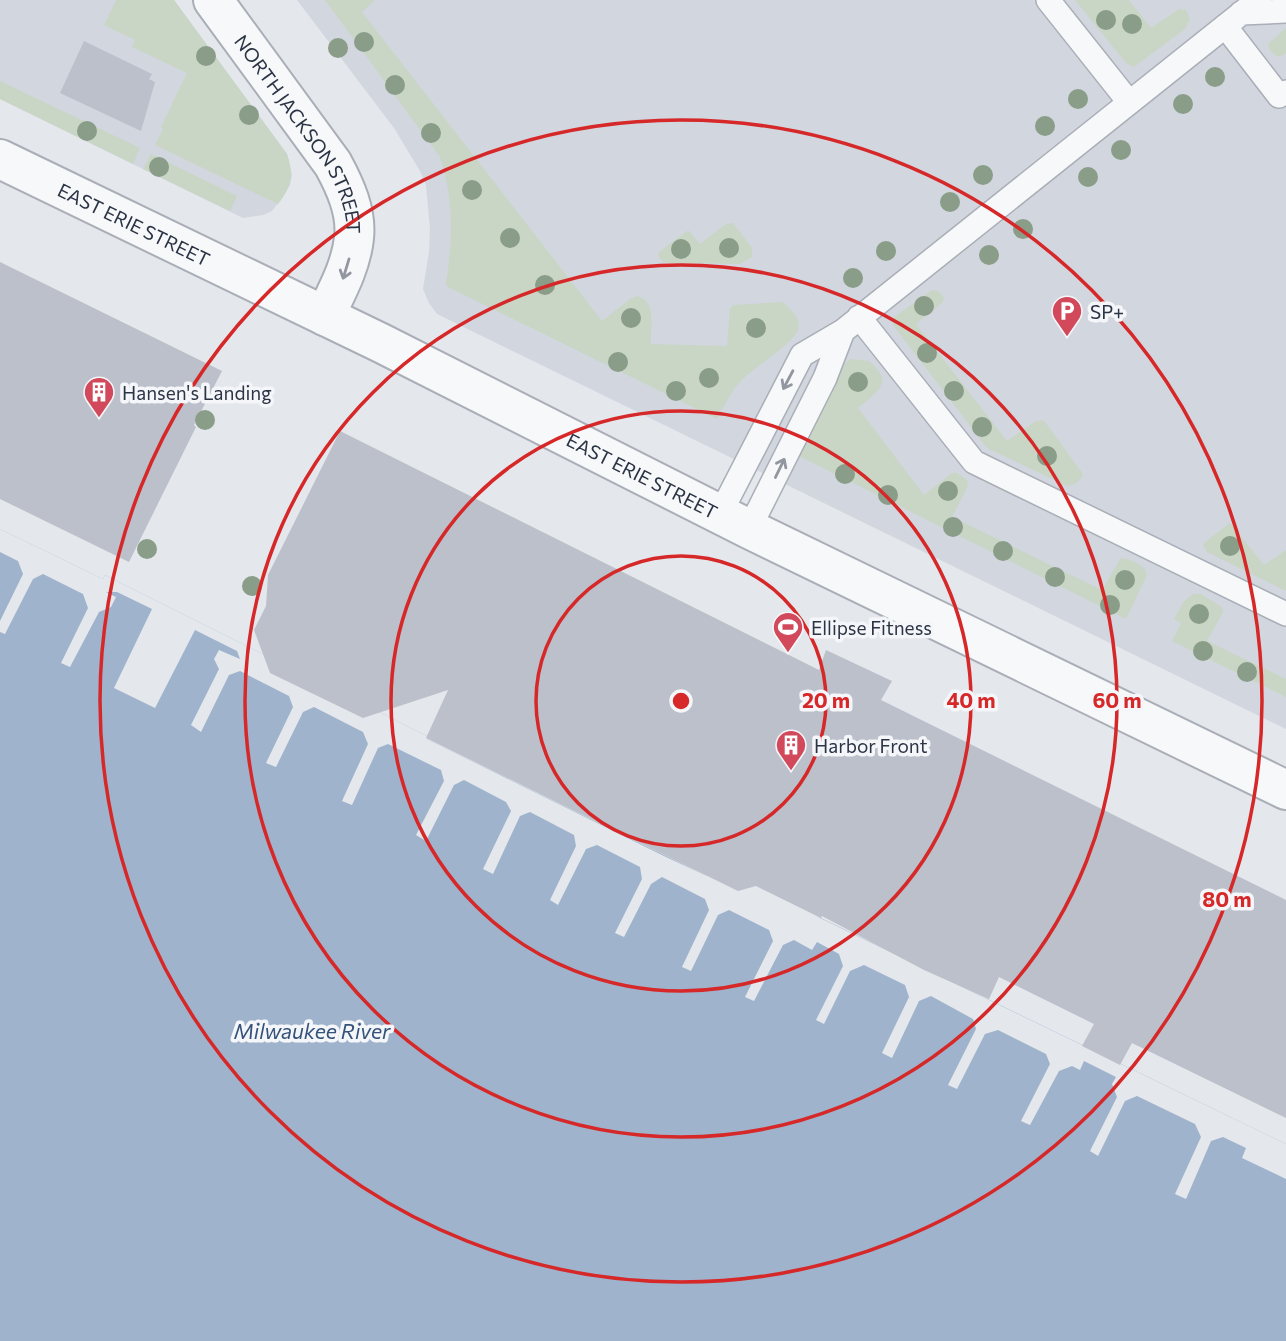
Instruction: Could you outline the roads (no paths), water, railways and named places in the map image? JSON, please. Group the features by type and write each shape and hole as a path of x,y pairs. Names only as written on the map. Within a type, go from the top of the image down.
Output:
{"street":[{"name":"NORTH JACKSON STREET","path":"213,0 333,164 345,187 355,237 345,275 325,316"},
{"name":"EAST ERIE STREET","path":"0,159 325,316 735,521 1286,790"}],"lane":[{"path":"1048,0 1129,102"},
{"path":"1242,10 1279,96 1286,92"},
{"path":"735,521 802,355 851,324 1242,10 1286,11"},
{"path":"735,521 831,366 851,324"},
{"path":"851,324 975,462 1286,614"}],"water":[{"name":"Milwaukee River","path":"0,529 103,579 105,575 427,736 427,739 707,876 821,918 1286,1144 1286,1341 0,1341"}],"place":[{"name":"SP+","path":"1067,338"},
{"name":"Hansen's Landing","path":"99,419"},
{"name":"Ellipse Fitness","path":"788,654"},
{"name":"Harbor Front","path":"791,772"}]}
